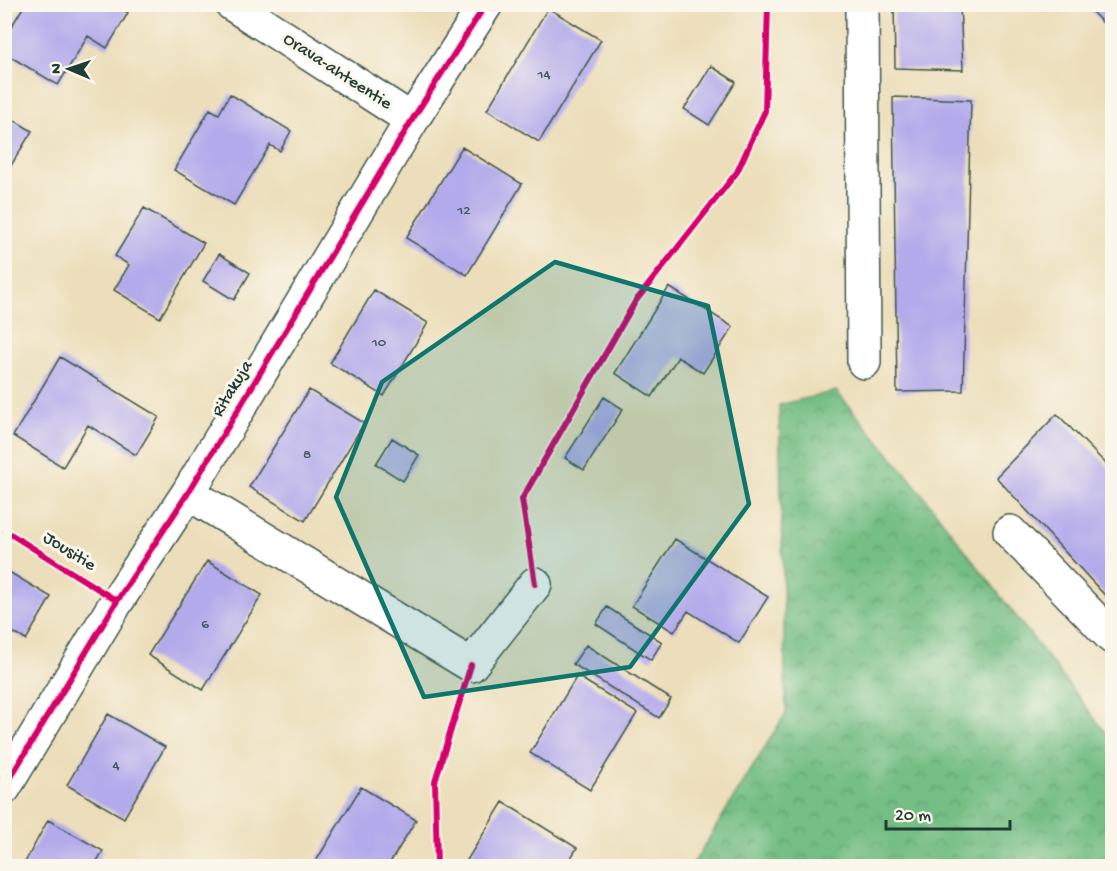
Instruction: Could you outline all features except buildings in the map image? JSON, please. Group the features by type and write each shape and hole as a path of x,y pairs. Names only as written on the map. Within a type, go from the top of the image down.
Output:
{"street":[{"name":"Orava-ahteentie","path":"232,4 412,120"},
{"name":"Ritakuja","path":"4,788 117,601 188,493 412,120 486,4"},
{"path":"862,4 864,362"},
{"path":"188,493 471,664 535,584"},
{"path":"1010,532 1113,637"}],"highlighted area":[{"path":"555,262 708,306 749,504 630,667 424,697 336,497 382,382"}],"green space":[{"path":"836,391 908,476 1112,741 1112,866 692,866 786,713 779,405"}],"cycle path":[{"path":"4,788 117,601 188,493 412,120 486,4"},
{"path":"535,584 522,499 635,302 737,172 765,111 768,4"},
{"name":"Jousitie","path":"4,530 117,601"},
{"path":"437,866 435,781 471,665"}]}
